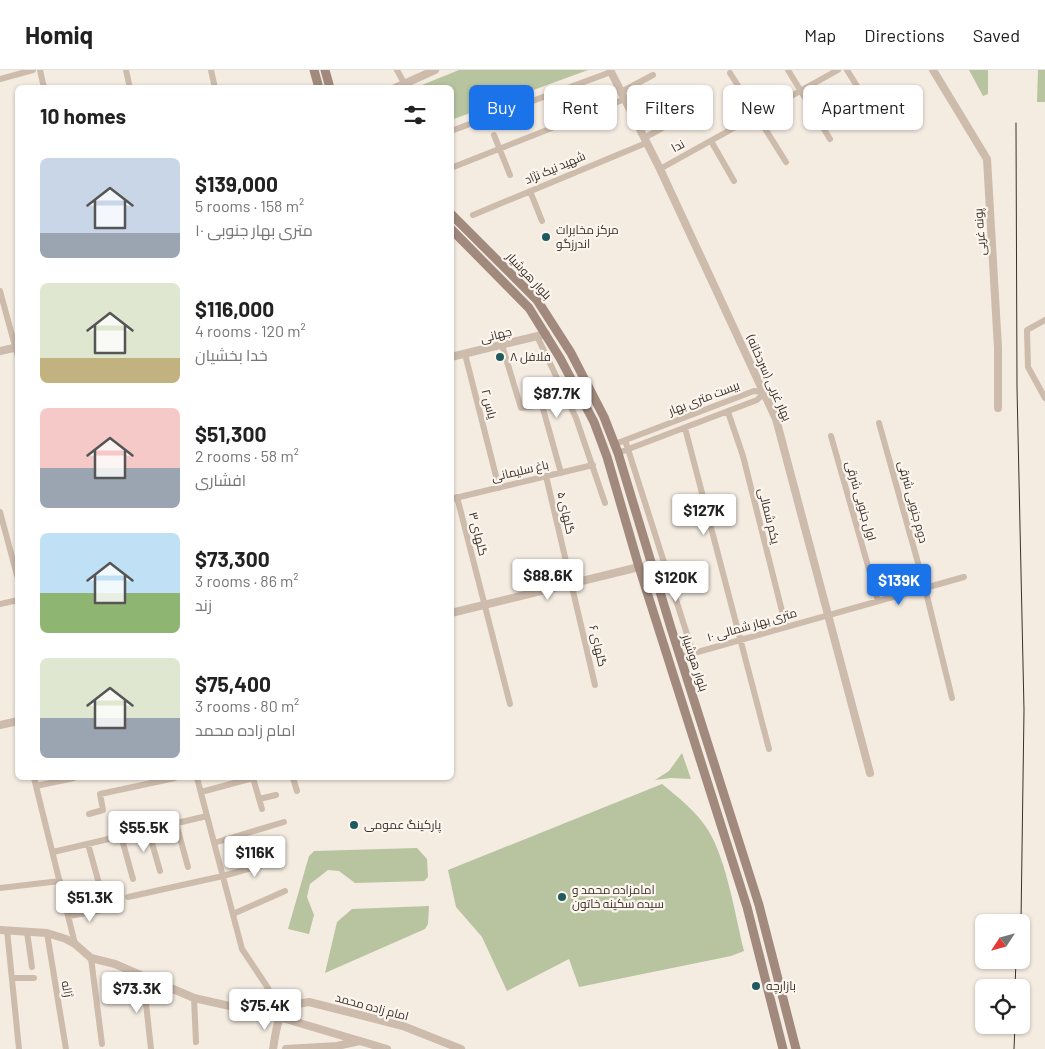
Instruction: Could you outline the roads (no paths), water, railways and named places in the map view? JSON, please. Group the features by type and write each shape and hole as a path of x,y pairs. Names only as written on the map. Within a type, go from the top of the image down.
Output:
{"main road":[{"path":"314,70 318,85"},
{"path":"325,70 329,85"},
{"name":"بلوار هوشیار","path":"454,217 537,300 558,331 590,388 617,448 680,657 759,904 796,1049"},
{"path":"454,229 459,228 460,223"},
{"name":"بلوار هوشیار","path":"454,232 529,308 542,335 589,412 607,457 639,567 747,907 783,1049"},
{"path":"468,246 471,241 477,239"}],"street":[{"path":"0,79 32,70"},
{"path":"40,70 43,85"},
{"path":"126,70 129,85"},
{"path":"211,70 214,85"},
{"path":"397,70 404,84 435,70"},
{"path":"788,70 830,139"},
{"name":"ندا","path":"793,95 838,70"},
{"path":"847,70 856,85"},
{"name":"پونه غربی","path":"933,70 987,159 998,348 998,408"},
{"path":"454,130 610,71"},
{"name":"بهار غربی (سردخانه)","path":"610,71 627,103"},
{"path":"730,73 738,85"},
{"path":"454,167 500,149 623,95 653,75"},
{"name":"بهار غربی (سردخانه)","path":"640,130 765,392 776,419 830,615 870,773"},
{"name":"شهید نیک نژاد","path":"473,215 645,140 660,130"},
{"name":"ندا","path":"660,170 730,130"},
{"path":"766,130 786,162"},
{"path":"494,135 510,175"},
{"path":"711,141 734,181"},
{"path":"530,191 542,220"},
{"path":"0,291 15,344"},
{"path":"1045,320 1027,330 1028,367 1045,398"},
{"path":"542,335 576,418 605,502"},
{"name":"جهانی","path":"454,356 542,335"},
{"path":"502,345 521,408 542,405 561,473"},
{"path":"0,351 15,347"},
{"name":"یاس ۲","path":"465,354 499,488"},
{"name":"بیست متری بهار","path":"617,448 625,440 754,391 765,392"},
{"name":"بیست متری بهار","path":"617,448 628,449 728,412 757,400 765,392"},
{"path":"576,418 589,412"},
{"name":"یکم شمالی","path":"728,412 743,456 786,627"},
{"name":"دوم جنوبی شرقی","path":"880,423 925,588 952,698"},
{"path":"685,428 769,749"},
{"name":"اول جنوبی شرقی","path":"831,436 878,601"},
{"path":"625,440 693,653"},
{"name":"باغ سلیمانی","path":"454,498 593,465"},
{"name":"گلهای ۵","path":"546,476 571,584"},
{"name":"گلهای ۳","path":"454,498 510,704"},
{"path":"0,512 15,568"},
{"path":"454,613 639,567"},
{"name":"۱۰ متری بهار شمالی","path":"680,657 964,577"},
{"name":"گلهای ۶","path":"571,584 595,685"},
{"path":"0,604 15,601"},
{"path":"0,725 15,721"},
{"path":"34,780 76,944"},
{"path":"36,786 64,780"},
{"path":"89,814 103,810 100,794 166,780"},
{"path":"198,780 242,949 268,988 279,1017 273,1049"},
{"path":"201,792 243,780"},
{"path":"251,780 262,809"},
{"path":"294,780 297,791"},
{"path":"259,799 276,795"},
{"path":"53,852 207,816"},
{"path":"214,843 284,822"},
{"path":"176,823 188,867"},
{"path":"148,830 160,871"},
{"path":"121,836 133,879"},
{"path":"88,844 100,887"},
{"path":"128,897 223,876 281,860"},
{"path":"0,888 60,881"},
{"path":"233,914 285,891"},
{"path":"69,916 108,909"},
{"path":"19,1049 12,978 4,930 47,933 76,944 91,958 115,964 194,998 279,1017 361,1045 387,1049"},
{"path":"28,932 32,967"},
{"name":"ژاله","path":"47,933 66,1049"},
{"path":"91,958 102,1044"},
{"path":"143,976 151,1049"},
{"path":"12,978 34,978"},
{"path":"194,998 196,1042"},
{"name":"امام زاده محمد","path":"279,1017 289,1007 309,1002 403,1026 460,1049"},
{"path":"286,1049 361,1045"}],"tram line":[{"path":"1016,123 1017,388 1024,710 1021,914"},
{"path":"1015,979 1016,969"},
{"path":"1014,1049 1015,1034"}],"place":[{"name":"مرکز مخابرات اندرزگو","path":"546,237"},
{"name":"فلافل ۸","path":"500,357"},
{"name":"پارکینگ عمومی","path":"354,825"},
{"name":"امامزاده محمد و سیده سکینه خاتون","path":"562,897"},
{"name":"بازارچه","path":"756,986"}]}
